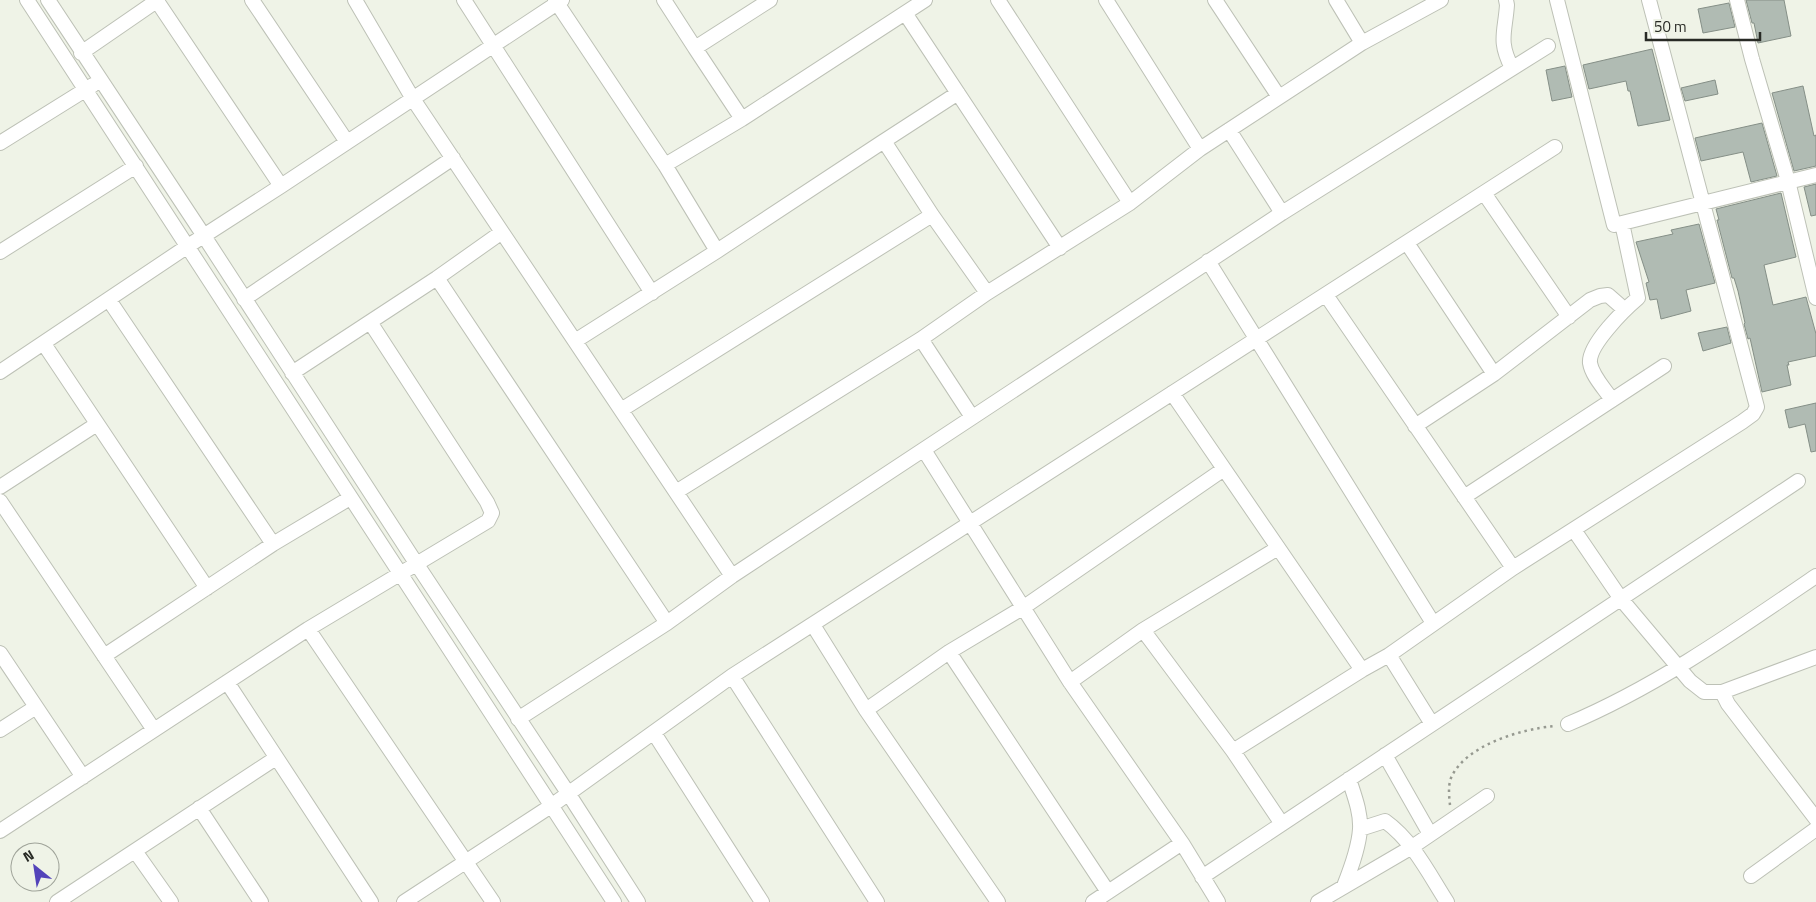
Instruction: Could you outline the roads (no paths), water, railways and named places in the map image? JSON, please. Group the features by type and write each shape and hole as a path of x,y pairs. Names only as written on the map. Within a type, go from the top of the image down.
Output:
{"street":[{"path":"27,0 614,902"},
{"path":"48,0 638,902"},
{"path":"81,52 158,0 281,186"},
{"path":"252,0 347,142"},
{"path":"355,0 413,99 732,576"},
{"path":"464,0 652,292"},
{"path":"664,0 742,119"},
{"path":"695,48 770,0"},
{"path":"665,165 742,119 925,0"},
{"path":"998,0 1130,203"},
{"path":"1106,0 1200,149"},
{"path":"1214,0 1279,98"},
{"path":"1336,0 1362,43"},
{"path":"676,492 920,339 987,293 1130,203 1200,149 1362,43 1440,0"},
{"path":"1506,0 1503,44 1505,54 1512,68"},
{"path":"1557,0 1614,225 1816,175"},
{"path":"1233,751 1389,655 1513,568 1742,422 1753,414 1757,407 1649,0"},
{"path":"1737,0 1752,59 1788,181 1816,298"},
{"path":"0,372 558,1 665,165 717,251"},
{"path":"905,13 1060,248"},
{"path":"518,719 667,623 732,576 1282,212 1548,46"},
{"path":"0,143 100,80"},
{"path":"575,341 717,251 958,93"},
{"path":"1229,130 1282,212"},
{"path":"884,141 932,215 987,293"},
{"path":"404,902 551,806 732,676 1555,147"},
{"path":"244,299 453,158"},
{"path":"0,252 136,166"},
{"path":"1484,193 1569,317"},
{"path":"621,410 932,215"},
{"path":"1612,400 1592,369 1590,360 1592,351 1624,309 1638,298 1622,223"},
{"path":"292,373 437,278 502,232"},
{"path":"1407,243 1494,374"},
{"path":"1208,261 1433,623"},
{"path":"437,278 667,623"},
{"path":"1326,295 1513,568"},
{"path":"1415,426 1494,374 1590,300 1608,295 1624,309"},
{"path":"109,300 273,544"},
{"path":"0,831 308,629 488,521 492,513 488,502 370,322"},
{"path":"920,339 972,417"},
{"path":"44,344 207,588"},
{"path":"1464,497 1664,366"},
{"path":"1172,393 1362,670"},
{"path":"0,486 97,424"},
{"path":"924,450 1070,682 1182,843 1218,902"},
{"path":"866,710 949,652 1024,607 1224,468"},
{"path":"1202,877 1798,481"},
{"path":"104,656 273,544 350,498"},
{"path":"0,501 154,730"},
{"path":"1574,530 1621,599 1690,681 1704,692 1722,692 1816,657"},
{"path":"1070,682 1144,630 1278,548"},
{"path":"1568,724 1602,710 1678,667 1816,576"},
{"path":"813,624 866,710 998,902"},
{"path":"308,629 492,902"},
{"path":"1144,630 1233,751 1282,824"},
{"path":"949,652 1108,892"},
{"path":"0,653 83,777"},
{"path":"1389,655 1432,724"},
{"path":"732,676 877,902"},
{"path":"227,682 371,902"},
{"path":"1722,692 1728,704 1816,819"},
{"path":"0,730 36,707"},
{"path":"654,733 762,902"},
{"path":"1385,755 1430,834"},
{"path":"62,901 276,758"},
{"path":"1344,886 1352,865 1360,830 1356,799 1349,779"},
{"path":"1321,901 1412,847 1487,796"},
{"path":"199,808 260,902"},
{"path":"1360,830 1385,822 1412,847 1447,902"},
{"path":"1751,876 1816,829"},
{"path":"1093,902 1182,843"},
{"path":"135,851 171,902"}]}
